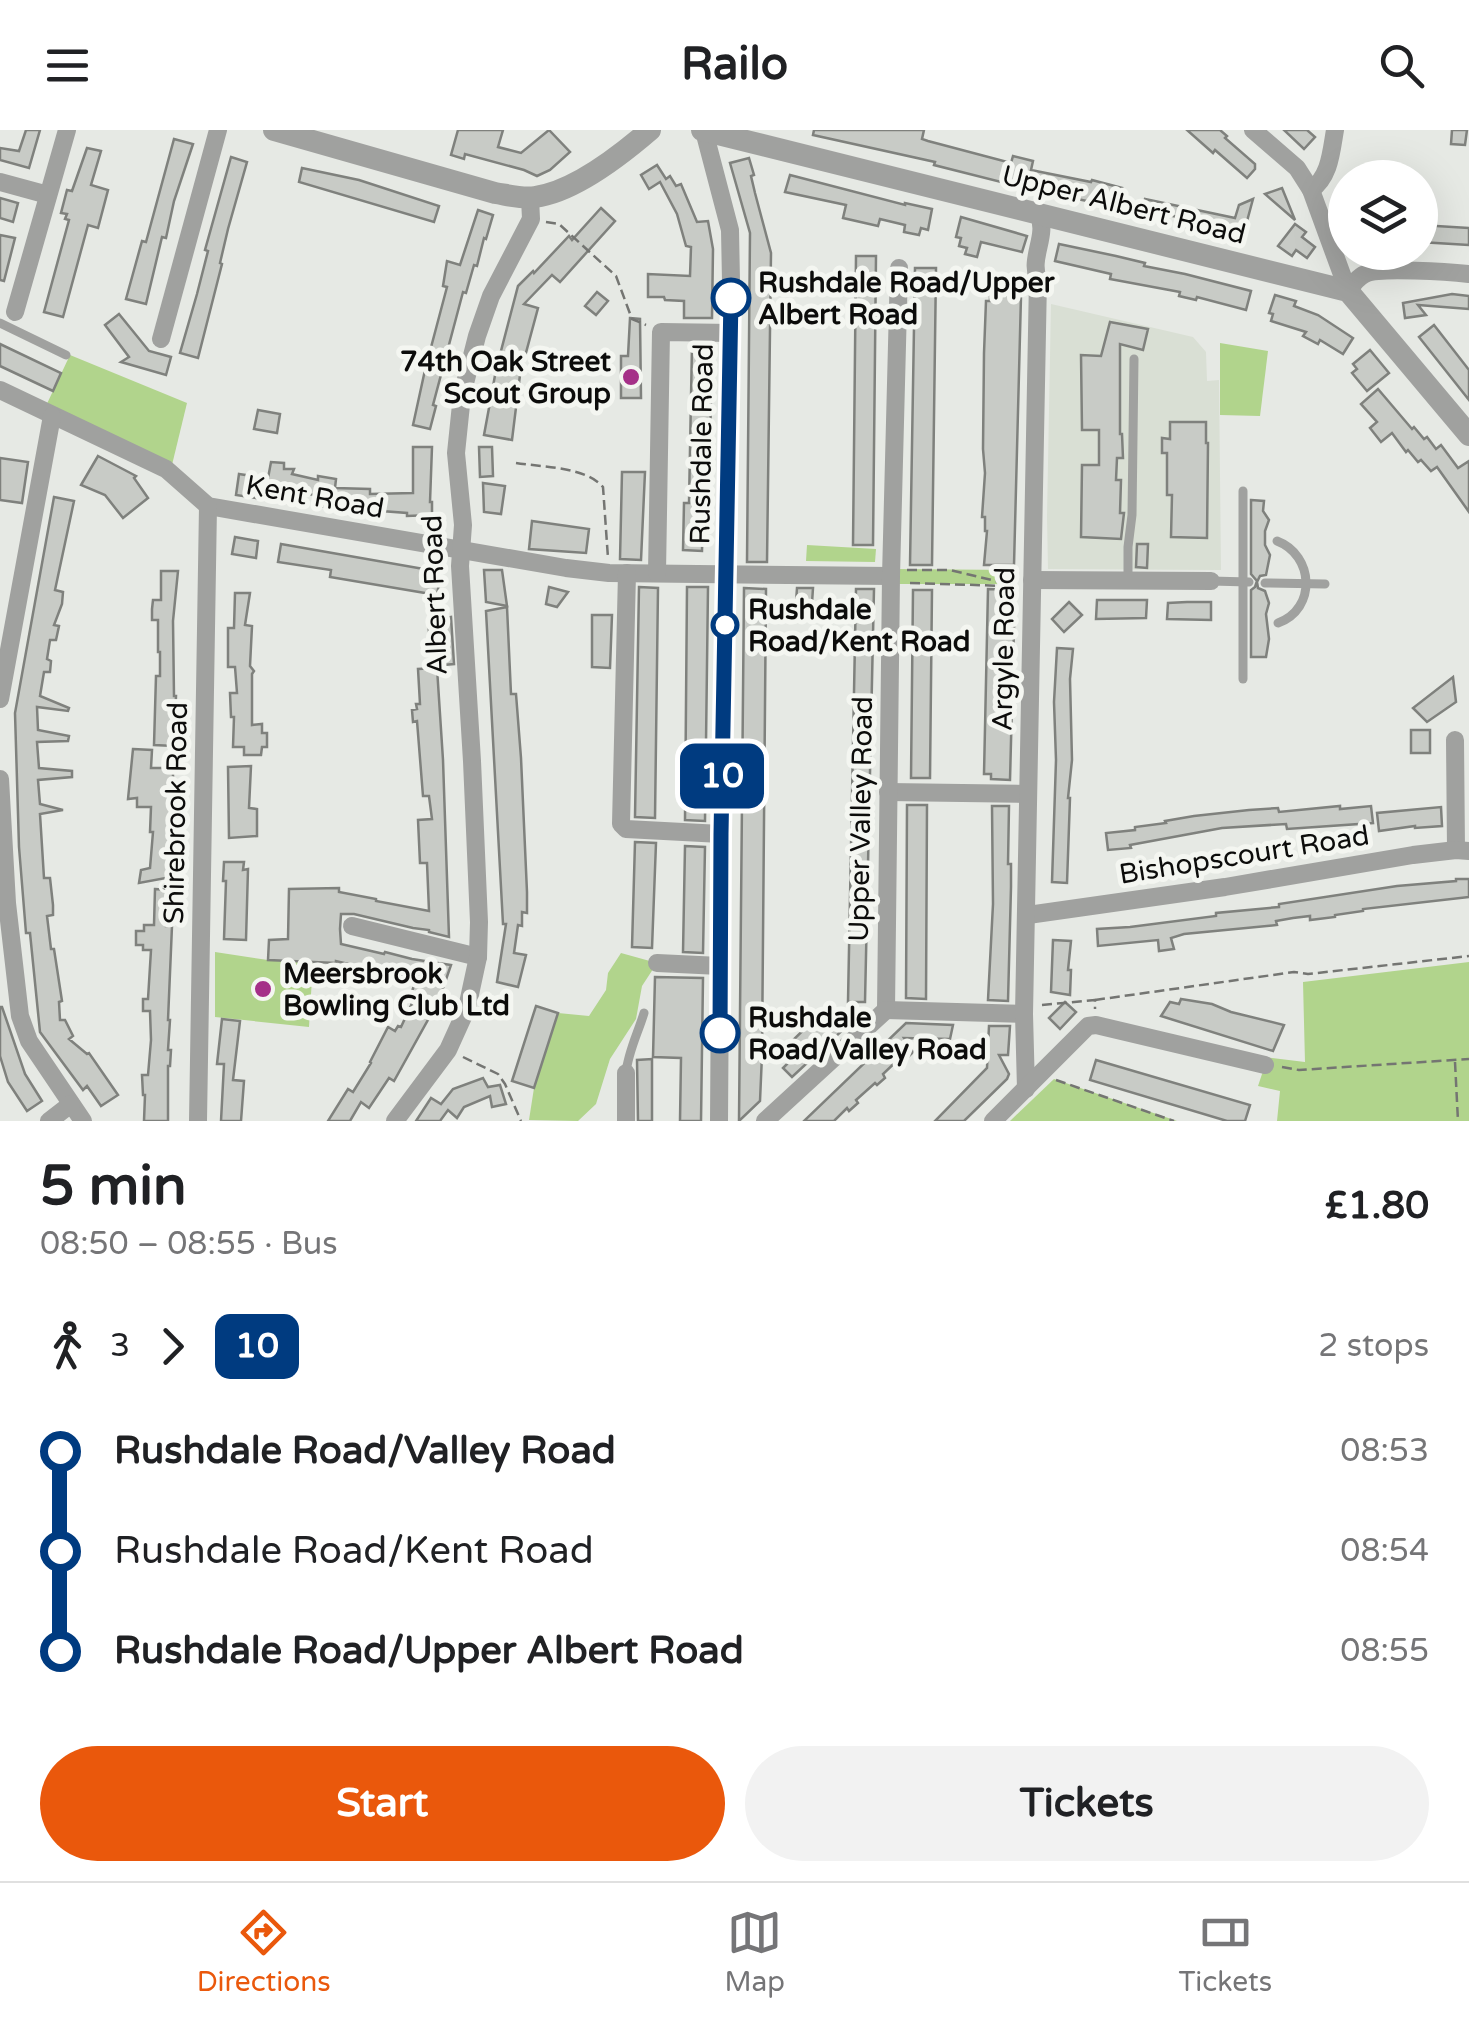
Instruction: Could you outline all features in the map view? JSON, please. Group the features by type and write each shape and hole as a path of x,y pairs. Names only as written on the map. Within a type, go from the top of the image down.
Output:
{"street":[{"path":"8,317 67,130"},
{"path":"159,327 218,130"},
{"path":"274,130 495,193 530,198 575,183 630,148 650,130"},
{"name":"Upper Albert Road","path":"703,130 1348,290"},
{"name":"Rushdale Road","path":"703,130 730,230 732,333 719,1121"},
{"path":"1253,130 1297,168 1311,190 1348,290 1469,435"},
{"path":"1311,190 1327,172 1335,130"},
{"path":"0,182 48,195"},
{"name":"Albert Road","path":"395,1121 448,1050 467,1008 478,958 460,566 463,525 456,453 462,395 477,336 491,296 531,218 530,198"},
{"name":"Argyle Road","path":"1026,1090 1026,584 1038,279 1034,269 1042,227 1038,213"},
{"name":"Upper Valley Road","path":"886,1010 899,268"},
{"path":"1348,290 1368,272 1469,274"},
{"path":"657,573 662,332 732,333"},
{"name":"Kent Road","path":"0,390 166,470 208,506 566,568 618,573 891,576"},
{"path":"0,699 4,652 47,482 52,416"},
{"name":"Shirebrook Road","path":"198,1121 208,506"},
{"path":"618,573 621,824 626,829 721,834"},
{"path":"1026,584 1211,581"},
{"path":"1456,740 1463,850"},
{"path":"0,779 3,906 20,1016 29,1040 83,1121"},
{"path":"888,792 1028,794"},
{"name":"Bishopscourt Road","path":"1028,915 1463,850"},
{"path":"352,926 478,958"},
{"path":"657,962 720,966"},
{"path":"764,1121 886,1010 1024,1014"},
{"path":"992,1121 1082,1030 1096,1025 1265,1065"},
{"path":"626,1073 626,1121"},
{"path":"49,1121 72,1104"}],"lane":[{"path":"8,317 66,355"},
{"path":"1128,581 1134,359"},
{"path":"1242,490 1243,679"},
{"path":"1277,541 1295,553 1307,584 1298,612 1278,623"},
{"path":"1211,581 1245,582"},
{"path":"1266,583 1325,584"},
{"path":"626,1073 644,1013"}],"path":[{"path":"559,224 616,276 632,319 662,332"},
{"path":"516,463 586,474 597,480 603,487 618,573"},
{"path":"891,576 950,570 1026,584"},
{"path":"891,576 1026,584"},
{"path":"1024,1014 1038,1006 1294,972 1308,974 1469,956"},
{"path":"1095,1000 1096,1025"},
{"path":"448,1050 498,1074 522,1121"},
{"path":"1265,1065 1299,1070 1469,1059"},
{"path":"1455,1060 1458,1121"},
{"path":"1040,1074 1174,1121"}],"shaded area":[{"path":"1051,304 1193,337 1206,352 1207,381 1219,380 1221,570 1048,569"}],"green space":[{"path":"1220,343 1268,351 1260,416 1220,415"},
{"path":"70,355 187,403 171,469 44,410"},
{"path":"807,545 876,549 875,562 806,561"},
{"path":"894,569 1014,570 1014,584 894,584"},
{"name":"Meersbrook Bowling Club Ltd","path":"215,952 313,962 309,1027 215,1017"},
{"path":"621,953 657,963 642,986 636,1019 610,1059 596,1104 578,1121 529,1120 534,1088 558,1013 589,1016 606,990 608,973"},
{"path":"1469,962 1469,1121 1277,1121 1280,1091 1258,1086 1265,1057 1305,1062 1303,982"},
{"path":"1054,1079 1177,1121 1010,1121"}],"building":[{"path":"26,130 40,130 29,168 0,160 0,148 19,151"},
{"path":"458,130 503,130 498,147 521,153 549,130 570,152 537,176 465,154 464,159 451,155"},
{"path":"814,130 924,130 922,139 928,141 1011,163 1013,156 1033,161 1031,170 1122,188 1116,210 934,165 935,162 813,135"},
{"path":"1187,130 1220,130 1255,164 1255,169 1247,178"},
{"path":"1284,130 1307,130 1315,137 1304,149"},
{"path":"1452,130 1467,130 1465,145 1451,144"},
{"path":"174,139 193,144 166,238 162,237 146,304 126,299"},
{"path":"87,148 101,151 91,185 108,190 98,228 88,225 63,317 44,312 69,220 65,219 67,214 61,213 67,190 72,191"},
{"path":"231,157 247,162 198,358 180,353"},
{"path":"749,158 771,253 767,562 747,562 750,233 730,163"},
{"path":"657,165 666,179 670,176 676,186 681,184 697,222 708,221 713,249 712,318 684,318 684,301 648,297 648,274 690,276 691,247 686,246 677,214 660,182 649,189 641,175"},
{"path":"302,168 359,180 439,206 434,222 299,182"},
{"path":"790,175 932,209 928,230 921,228 919,235 904,232 905,225 880,219 878,226 843,218 846,205 785,192"},
{"path":"1282,188 1295,220 1265,194"},
{"path":"0,198 18,203 13,222 0,218"},
{"path":"1145,199 1235,218 1239,205 1253,199 1243,236 1219,230 1218,236 1184,227 1192,220 1158,213 1156,220 1141,217"},
{"path":"601,208 615,221 560,282 552,275 524,304 538,308 520,375 512,440 484,435 518,286 569,236 572,240"},
{"path":"478,210 493,215 477,266 474,265 466,293 463,292 430,429 413,425 447,287 443,286 447,261 460,265"},
{"path":"961,217 1027,236 1022,252 981,242 977,257 965,254 967,248 959,246 961,238 956,237"},
{"path":"1295,224 1306,232 1302,237 1315,247 1307,258 1296,250 1292,256 1278,246"},
{"path":"1438,226 1469,228 1469,245 1438,243"},
{"path":"0,235 15,238 4,281 0,280"},
{"path":"1059,244 1251,291 1246,310 1110,279 1111,274 1055,261"},
{"path":"856,256 876,256 873,545 853,545"},
{"path":"915,268 936,268 932,565 910,565"},
{"path":"597,292 608,301 596,315 585,306"},
{"path":"1452,294 1469,296 1469,309 1418,305 1426,315 1405,318 1403,303"},
{"path":"990,295 1021,296 1014,565 984,565 984,353 986,301 990,301"},
{"path":"1275,295 1296,301 1294,306 1318,315 1353,338 1343,354 1320,340 1318,344 1303,336 1306,332 1271,321 1273,314 1269,313"},
{"path":"119,314 149,351 171,357 166,375 121,362 129,357 105,325"},
{"name":"74th Oak Street Scout Group","path":"630,318 640,319 641,398 621,398 621,356 628,356"},
{"path":"1110,322 1148,329 1143,350 1120,344 1123,458 1117,458 1116,480 1121,480 1120,513 1124,513 1121,539 1081,537 1082,465 1099,465 1099,430 1082,430 1081,355 1101,356"},
{"path":"1434,325 1469,370 1469,400 1419,337"},
{"path":"0,344 61,373 53,391 0,366"},
{"path":"692,345 712,345 709,502 703,517 702,551 683,550 684,503 689,503"},
{"path":"1370,350 1389,373 1367,391 1352,373 1357,369 1353,364"},
{"path":"1378,389 1412,429 1424,439 1427,437 1436,449 1441,445 1458,468 1469,461 1469,512 1437,467 1431,471 1421,460 1418,462 1392,433 1381,442 1370,428 1377,422 1361,404"},
{"path":"258,410 280,414 277,433 254,429"},
{"path":"1170,422 1206,422 1207,538 1171,537 1172,495 1167,495 1167,453 1162,453 1162,438 1170,439"},
{"path":"413,447 432,447 432,515 315,506 316,495 266,489 271,462 284,463 284,469 294,469 292,474 318,480 318,476 336,479 335,488 370,489 370,494 413,493"},
{"path":"479,447 492,447 493,476 480,477"},
{"path":"98,456 136,476 148,498 123,518 105,495 81,485"},
{"path":"0,458 28,462 22,503 0,500"},
{"path":"622,472 645,472 641,560 620,559"},
{"path":"239,474 265,478 262,499 236,495"},
{"path":"483,483 505,486 501,514 484,512"},
{"path":"54,497 74,501 55,590 63,592 54,625 59,626 56,640 50,640 50,672 44,672 40,696 69,708 68,711 37,707 38,730 69,736 68,741 37,742 39,768 72,771 72,777 38,780 40,804 63,810 40,814 44,878 50,878 53,915 47,916 62,1001 60,1020 65,1020 73,1036 69,1039 89,1053 118,1095 101,1106 87,1086 83,1090 40,1032 19,847 15,713"},
{"path":"1251,500 1264,501 1263,511 1269,520 1265,545 1270,555 1266,575 1257,582 1269,603 1266,657 1251,657 1251,590 1257,581 1251,574"},
{"path":"532,521 589,529 586,553 529,549"},
{"path":"235,537 258,541 256,558 232,554"},
{"path":"281,544 441,572 437,595 330,577 331,570 278,562"},
{"path":"1137,544 1148,544 1147,568 1136,567"},
{"path":"484,570 502,570 507,606 486,602"},
{"path":"161,571 178,571 173,621 174,746 154,745 160,652 158,620 152,620 152,609 153,600 161,600"},
{"path":"549,587 568,592 557,607 546,604"},
{"path":"639,587 658,588 655,818 635,817"},
{"path":"687,587 708,587 705,821 685,820"},
{"path":"744,588 766,589 762,1055 760,1101 739,1121"},
{"path":"797,588 813,588 812,603 796,602"},
{"path":"856,589 874,589 865,1002 848,1002"},
{"path":"988,589 1015,590 1010,780 991,779 991,774 984,774"},
{"path":"913,590 932,590 930,778 911,778"},
{"path":"235,593 250,593 245,625 252,626 252,725 262,724 262,733 267,733 267,747 262,747 261,755 244,755 244,747 233,747 230,693 237,693 235,667 228,667 228,628 234,628"},
{"path":"1097,600 1147,600 1146,618 1096,619"},
{"path":"1069,602 1082,615 1064,632 1052,619"},
{"path":"1211,602 1211,620 1167,619 1168,603"},
{"path":"507,607 511,694 516,694 521,758 527,892 527,913 522,912 514,953 526,955 518,987 497,982 506,924 486,611"},
{"path":"592,615 612,615 610,668 592,667"},
{"path":"451,617 454,664 432,666 428,621"},
{"path":"1057,648 1073,649 1067,883 1052,882"},
{"path":"437,668 449,937 354,914 341,914 340,929 341,944 451,965 439,1000 394,1081 389,1078 369,1108 361,1102 350,1121 328,1121 348,1089 353,1092 388,1027 395,1031 401,1027 414,999 410,997 416,980 336,961 268,960 269,940 288,939 289,889 339,888 339,892 429,911 427,863 420,863 418,820 432,819 429,796 423,796 417,721 413,722 412,710 420,704 418,669"},
{"path":"1453,677 1456,702 1427,722 1413,708"},
{"path":"1411,730 1430,730 1430,753 1411,753"},
{"path":"133,749 152,750 151,768 173,768 173,834 166,878 139,883 141,870 150,868 153,832 151,807 137,807 137,798 128,799"},
{"path":"251,766 249,808 257,809 257,836 229,838 228,767"},
{"path":"907,805 927,805 926,999 906,998"},
{"path":"992,806 1009,806 1008,1001 988,1000 993,904"},
{"path":"1371,806 1373,823 1287,829 1286,824 1222,828 1108,850 1106,833 1165,821 1249,810 1278,808 1279,812"},
{"path":"1441,807 1442,826 1379,831 1377,813"},
{"path":"635,842 656,843 652,948 632,947"},
{"path":"685,846 705,847 703,953 683,952"},
{"path":"224,862 244,862 243,870 248,869 246,940 224,939"},
{"path":"1469,879 1469,897 1363,909 1310,920 1310,916 1293,918 1276,921 1277,925 1184,934 1171,938 1174,949 1159,951 1158,940 1098,946 1097,929 1216,916"},
{"path":"155,889 167,890 166,926 172,926 168,1121 144,1121 142,1075 148,1075 151,1040 150,1011 143,1011 143,999 148,999 151,950 136,945 136,931 144,931 144,925 154,925"},
{"path":"1053,940 1071,941 1070,995 1051,992"},
{"path":"655,977 703,978 701,1121 680,1121 681,1058 653,1057"},
{"path":"1181,999 1284,1025 1273,1051 1161,1016 1170,1002 1179,1004"},
{"path":"1065,1002 1076,1012 1060,1029 1049,1018"},
{"path":"536,1006 558,1013 534,1088 512,1081"},
{"path":"0,1007 25,1074 42,1101 27,1111 8,1082 0,1056"},
{"path":"825,1009 833,1011 847,1026 792,1077 783,1068 796,1055 789,1044"},
{"path":"222,1019 240,1021 233,1080 244,1081 241,1121 221,1121 224,1064 217,1064"},
{"path":"906,1023 953,1025 950,1039 904,1038 913,1052 906,1059 902,1056 883,1074 885,1078 834,1121 804,1121"},
{"path":"989,1026 1010,1026 1008,1055 999,1055 1009,1074 1007,1079 964,1121 935,1121 987,1068"},
{"path":"652,1059 652,1121 638,1121 637,1060"},
{"path":"1096,1060 1250,1105 1245,1121 1227,1121 1090,1080"},
{"path":"483,1078 488,1087 500,1085 506,1104 492,1107 490,1096 464,1107 457,1118 448,1110 440,1121 416,1121 431,1098 441,1104 453,1089"}],"bus line":[{"name":"10","path":"720,1033 731,298"}],"place":[{"name":"Rushdale Road/Upper Albert Road","path":"731,298"},
{"name":"74th Oak Street Scout Group","path":"631,377"},
{"name":"Rushdale Road/Kent Road","path":"725,625"},
{"name":"Meersbrook Bowling Club Ltd","path":"263,989"},
{"name":"Rushdale Road/Valley Road","path":"720,1033"}]}
